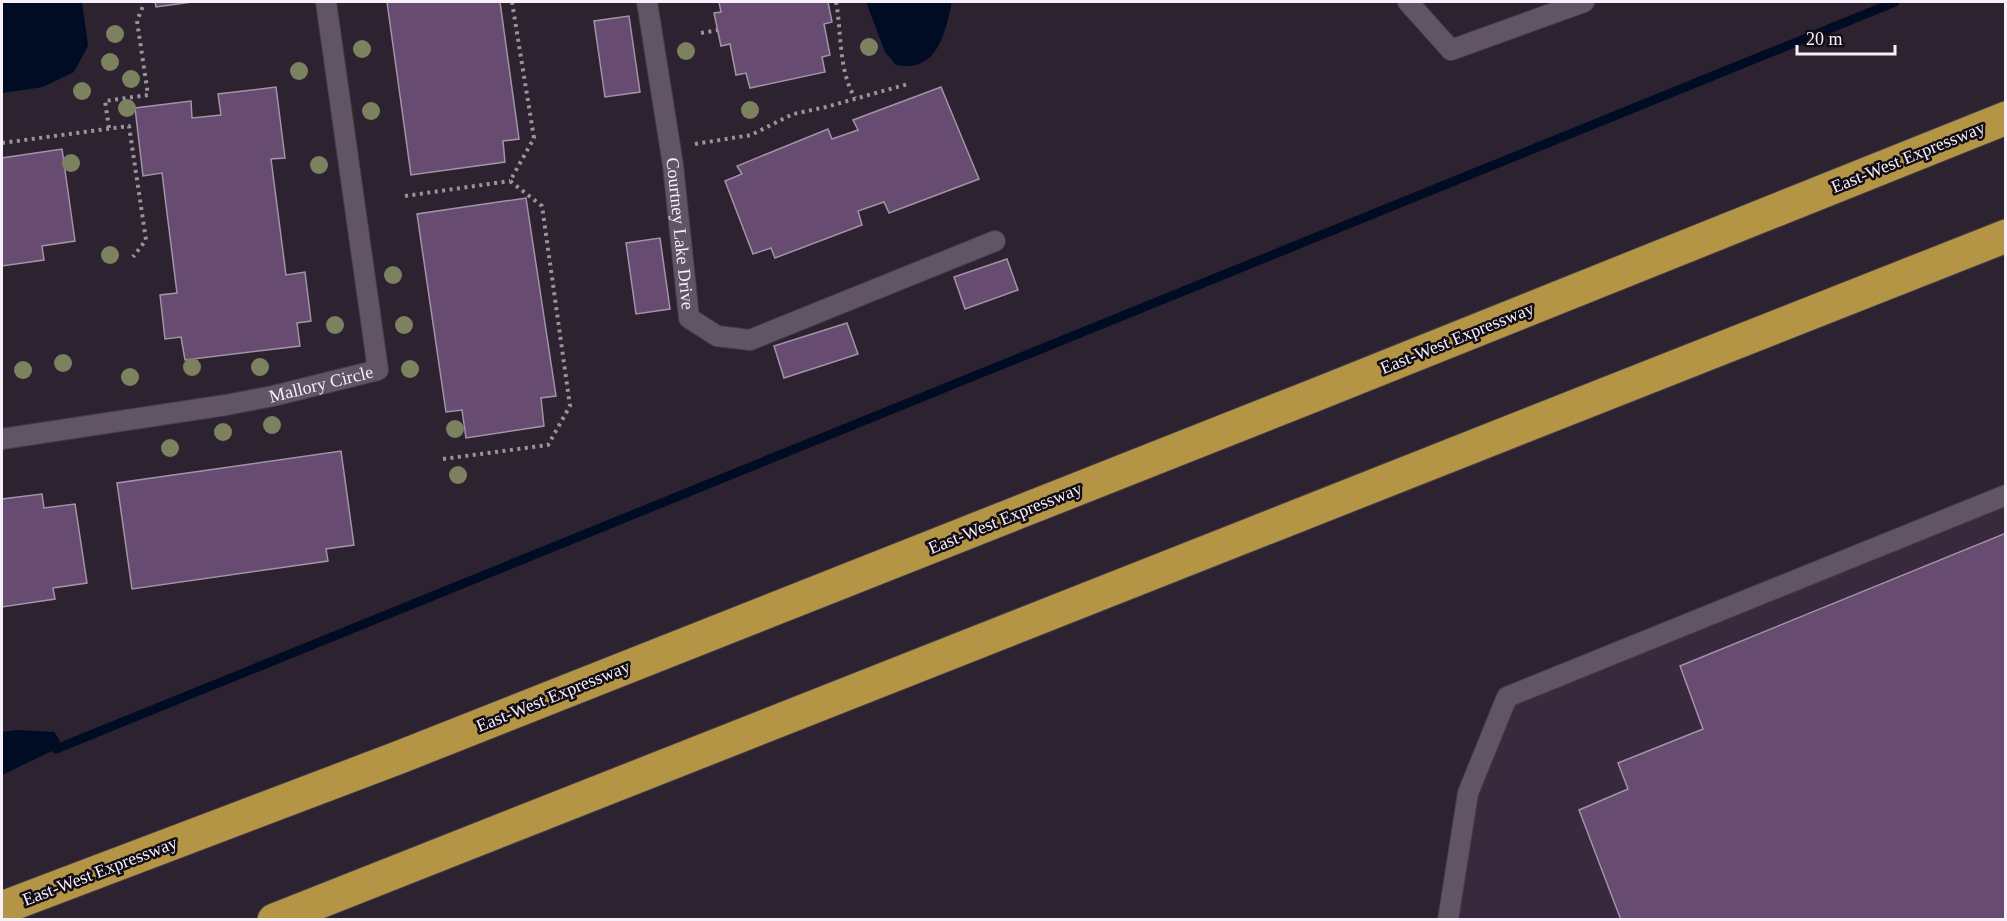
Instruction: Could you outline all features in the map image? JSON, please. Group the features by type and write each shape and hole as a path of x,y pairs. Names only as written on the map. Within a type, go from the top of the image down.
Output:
{"highway":[{"name":"East-West Expressway","path":"2,909 411,753 2006,118"},
{"path":"274,920 2006,236"}],"lane":[{"name":"Mallory Circle","path":"2,439 226,405 378,370 326,2"},
{"name":"Courtney Lake Drive","path":"647,2 670,147 688,318 717,336 750,340 995,241"},
{"path":"1408,2 1451,50 1584,2"},
{"path":"1448,920 1468,793 1508,697 2006,495"}],"path":[{"path":"109,128 105,101 148,95 137,21 143,6 142,2"},
{"path":"510,181 534,138 512,2"},
{"path":"836,2 841,52 848,86 855,98"},
{"path":"701,33 718,30"},
{"path":"670,147 751,135 793,114 908,84"},
{"path":"2,143 129,126 146,240 133,257"},
{"path":"405,196 510,181 542,206 570,406 548,445 443,459"}],"shaded area":[{"path":"2005,495 2005,919 1448,920 1468,793 1507,697"}],"water":[{"path":"2,2 82,2 88,46 74,72 43,87 2,93"},
{"path":"866,2 952,2 937,48 921,63 910,66 896,65 885,52"},
{"path":"17,730 54,732 60,740 56,749 2,775 2,732"}],"building":[{"path":"155,2 192,2 156,7"},
{"path":"387,2 500,2 519,139 503,141 505,162 411,175"},
{"path":"719,2 828,2 832,22 824,24 830,55 822,57 825,72 750,88 746,73 736,75 730,44 721,46 714,13 721,12"},
{"path":"629,16 640,92 605,97 594,21"},
{"path":"276,87 285,158 271,159 286,275 305,272 311,321 297,323 300,346 185,360 181,337 165,339 160,295 177,293 162,173 143,176 135,108 191,101 192,118 221,115 218,94"},
{"path":"941,87 979,179 889,213 884,202 858,211 862,225 775,258 771,248 753,254 725,181 742,174 737,166 828,129 832,139 858,130 853,120"},
{"path":"62,149 75,241 42,246 44,260 2,266 2,158"},
{"path":"526,198 556,396 541,398 544,426 466,438 462,410 446,412 417,214"},
{"path":"660,238 670,309 636,314 626,243"},
{"path":"1007,259 1018,290 965,309 954,277"},
{"path":"847,323 858,354 784,378 774,346"},
{"path":"341,451 354,545 326,549 328,561 132,589 117,483"},
{"path":"42,494 44,508 75,504 87,583 53,588 55,599 2,607 2,499"},
{"path":"2006,533 2006,920 1621,920 1579,810 1628,789 1618,763 1703,729 1680,666"}],"waterway":[{"path":"56,749 1895,2"}]}
